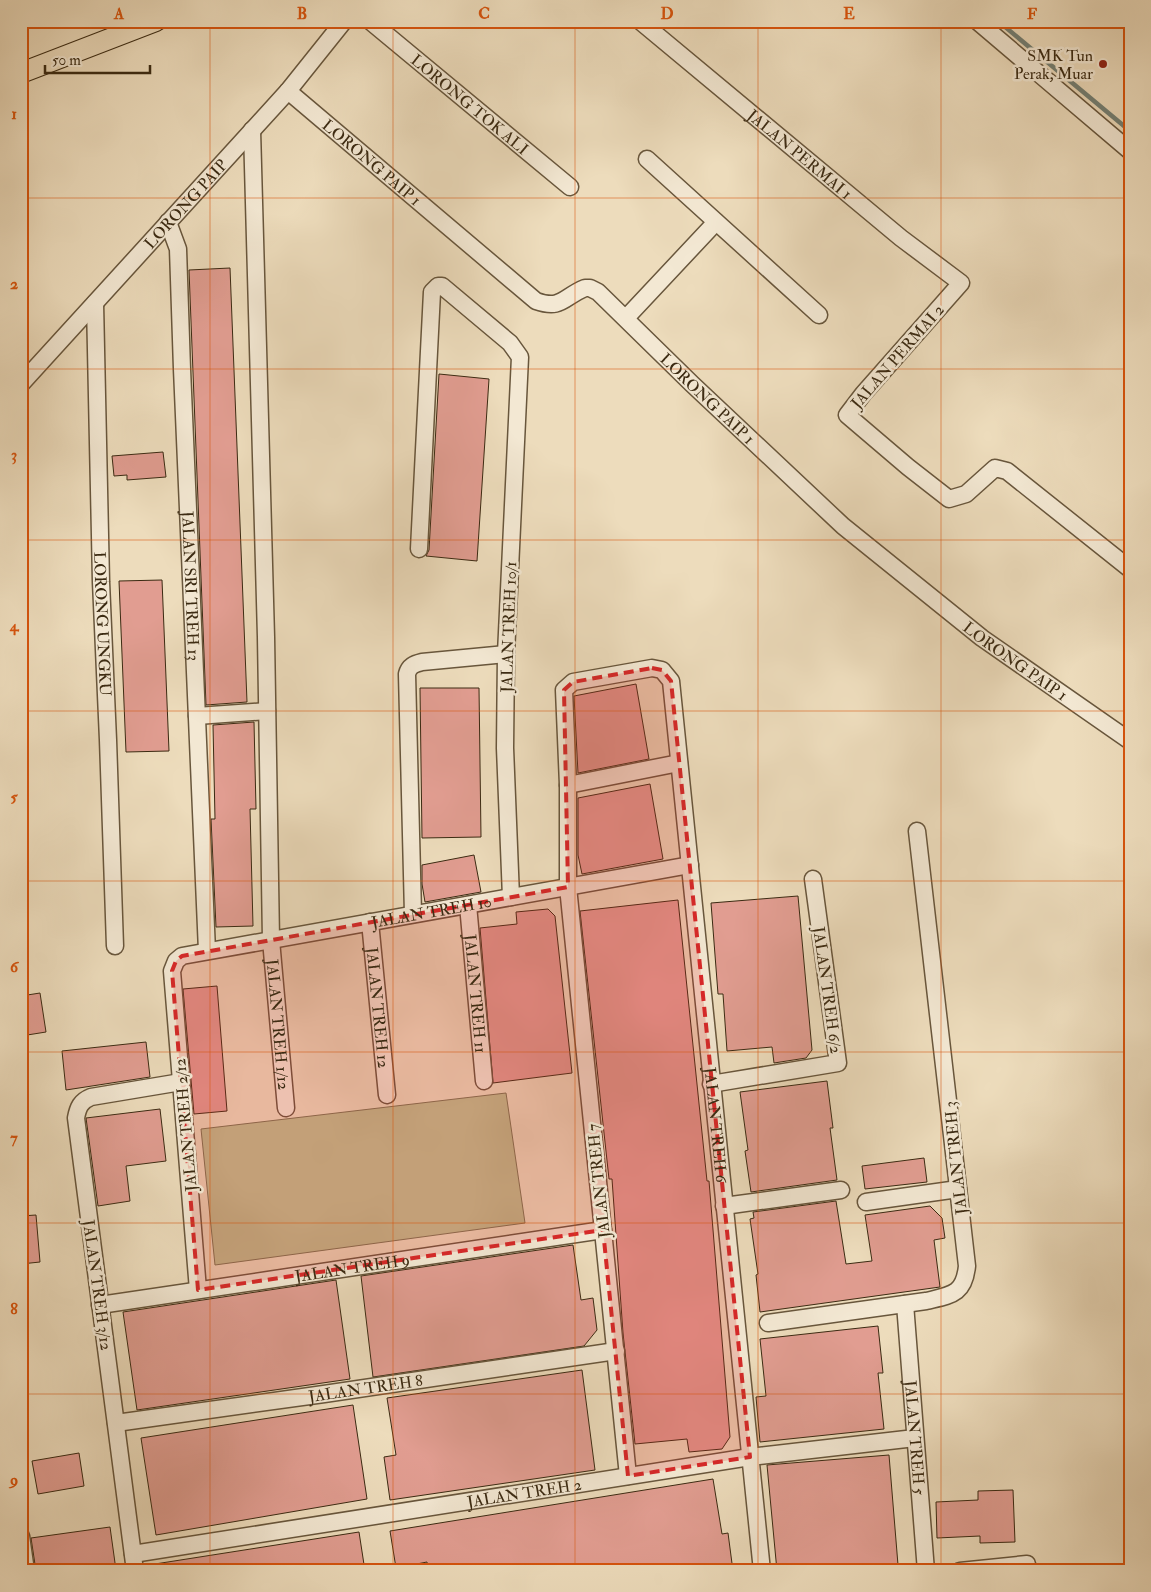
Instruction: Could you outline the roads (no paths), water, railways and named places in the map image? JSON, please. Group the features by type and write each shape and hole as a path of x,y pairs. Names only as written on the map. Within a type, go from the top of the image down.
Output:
{"main road":[{"path":"21,73 156,21"}],"street":[{"name":"LORONG PAIP","path":"21,384 288,91 344,21"},
{"name":"LORONG TOK ALI","path":"370,21 570,187"},
{"name":"JALAN PERMAI 1","path":"640,21 901,238 961,283"},
{"path":"977,21 1130,151"},
{"name":"LORONG PAIP 1","path":"288,91 536,301 547,305 555,304 579,290 590,288 608,301 692,384 843,526 982,638 1130,741"},
{"name":"JALAN TREH 1/12","path":"252,130 271,940 286,1108"},
{"path":"647,159 819,315"},
{"name":"JALAN SRI TREH 13","path":"168,222 178,250 207,952"},
{"path":"626,318 716,222"},
{"name":"JALAN PERMAI 2","path":"961,283 863,394 847,415 949,499 966,494 995,468 1006,471 1130,569"},
{"name":"JALAN TREH 10/1","path":"419,549 432,292 438,286 442,286 448,289 510,343 520,357 506,654 505,748 511,897"},
{"name":"LORONG UNGKU","path":"95,303 101,582 109,750 115,946"},
{"path":"413,914 408,669 413,664 422,662 506,654"},
{"name":"JALAN TREH 7","path":"628,1476 568,886 568,785 564,690 573,682 652,668 662,670 671,681"},
{"name":"JALAN TREH 6","path":"671,681 762,1571"},
{"path":"197,716 267,712"},
{"path":"568,785 679,763"},
{"name":"JALAN TREH 3","path":"768,1323 949,1296 960,1288 966,1279 967,1266 918,831"},
{"name":"JALAN TREH 10","path":"176,961 182,956 690,865"},
{"name":"JALAN TREH 6/2","path":"711,1084 838,1063 813,878"},
{"name":"JALAN TREH 11","path":"468,904 484,1081"},
{"name":"JALAN TREH 12","path":"370,922 388,1094"},
{"name":"JALAN TREH 2/12","path":"176,961 172,971 198,1290"},
{"name":"JALAN TREH 3/12","path":"136,1571 76,1118 78,1107 84,1100 92,1096 181,1082"},
{"path":"866,1202 958,1189"},
{"path":"724,1206 841,1190"},
{"name":"JALAN TREH 9","path":"100,1305 603,1230"},
{"name":"JALAN TREH 5","path":"905,1304 926,1571"},
{"name":"JALAN TREH 8","path":"116,1423 616,1351"},
{"name":"JALAN TREH 2","path":"133,1554 750,1457 916,1438"},
{"path":"21,1536 26,1571"},
{"path":"960,1571 1027,1564"}],"waterway":[{"path":"998,21 1130,131"}],"place":[{"name":"SMK Tun Perak, Muar","path":"1103,64"}]}
